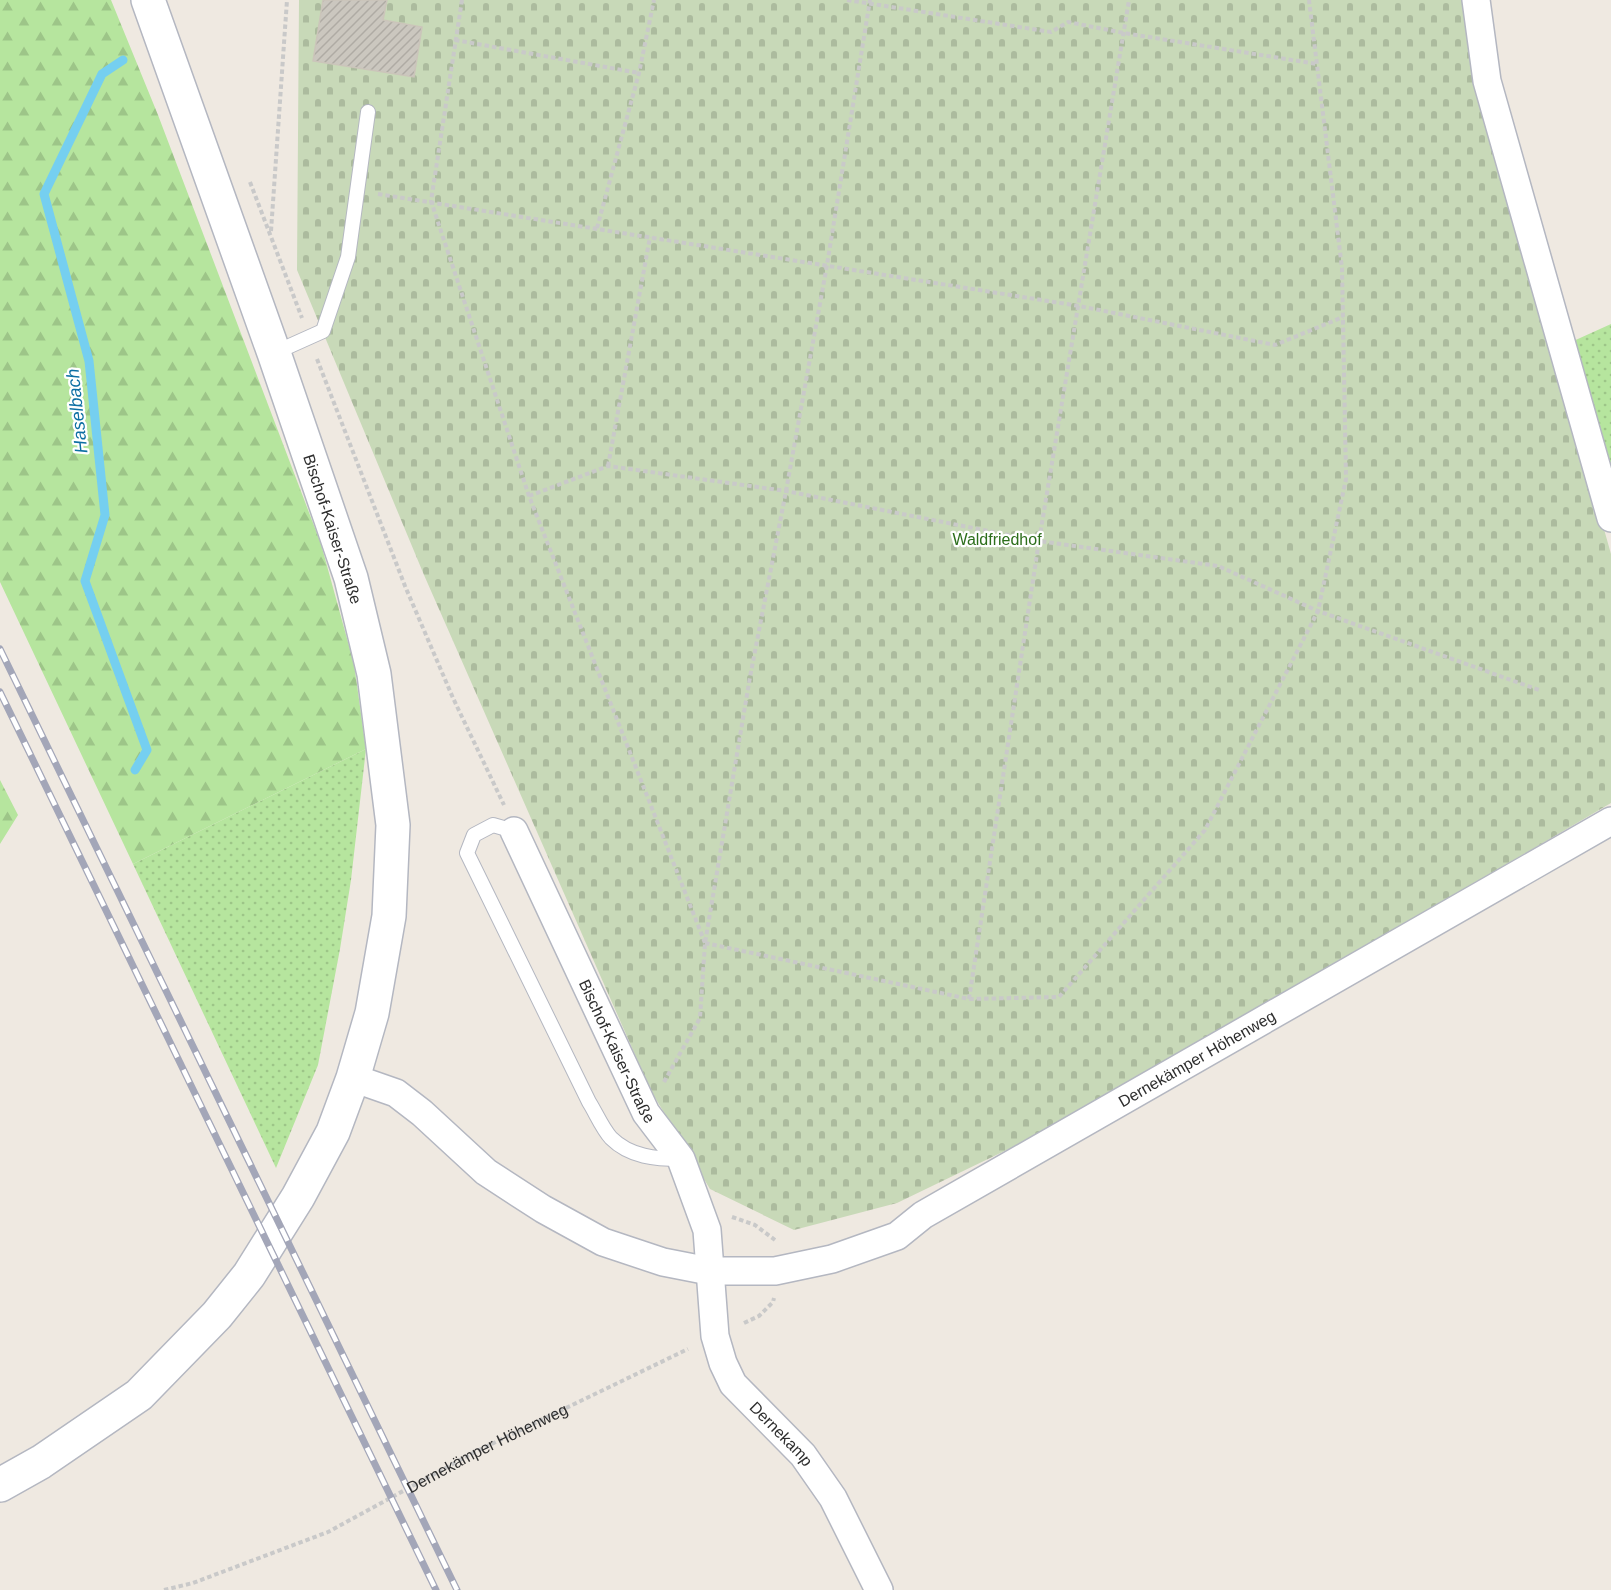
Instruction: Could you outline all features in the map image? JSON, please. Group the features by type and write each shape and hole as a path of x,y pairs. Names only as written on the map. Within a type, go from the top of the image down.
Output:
{"street":[{"name":"Bischof-Kaiser-Straße","path":"0,1485 41,1462 139,1395 217,1315 249,1275 298,1197 333,1132 353,1078 372,1013 389,916 393,825 374,674 351,578 274,352 148,0"},
{"path":"1476,0 1487,81 1611,518"},
{"name":"Dernekämper Höhenweg","path":"353,1078 396,1093 422,1113 486,1172 543,1209 603,1242 663,1262 709,1271 775,1271 832,1259 897,1236 923,1215 1611,821"},
{"name":"Bischof-Kaiser-Straße","path":"514,831 646,1113 681,1159 707,1230 709,1271"},
{"name":"Dernekamp","path":"709,1271 715,1336 723,1363 733,1384 803,1455 833,1498 879,1590"}],"lane":[{"path":"274,352 323,331 348,257 368,112"},
{"path":"514,831 493,825 474,835 467,853 589,1102 612,1138 636,1154 654,1159 681,1159"}],"path":[{"path":"271,235 287,0"},
{"path":"462,0 431,201 529,496 705,944"},
{"path":"597,228 639,73 654,0"},
{"path":"847,0 1051,32 1068,22 1317,64"},
{"path":"969,999 1039,541 1130,0"},
{"path":"705,944 969,999 1059,996 1206,830 1318,611 1346,479 1342,268 1309,0"},
{"path":"646,1113 700,1018 705,944 750,677 827,265 869,2"},
{"path":"455,40 639,73"},
{"path":"246,173 405,586 514,831"},
{"path":"357,191 1079,306 1275,345 1343,317"},
{"path":"608,466 650,237"},
{"path":"529,496 608,466 786,491 1039,541 1218,566 1318,611 1539,690"},
{"name":"Dernekämper Höhenweg","path":"164,1590 193,1583 328,1532 471,1454 759,1316 774,1302 776,1241 754,1225 698,1204"}],"green space":[{"path":"0,0 111,0 158,115 321,544 354,664 366,749 133,864 0,582"},
{"name":"Waldfriedhof","path":"299,0 1467,0 1479,86 1611,554 1611,803 1077,1116 897,1203 794,1230 710,1189 651,1091 424,575 297,270"},
{"path":"1611,324 1611,489 1569,343"},
{"path":"366,749 351,880 318,1065 276,1168 133,864"},
{"path":"0,780 18,815 0,844"}],"building":[{"path":"323,0 387,0 383,20 422,27 414,77 313,61"}],"waterway":[{"name":"Haselbach","path":"123,60 102,74 44,194 89,361 105,515 85,581 147,750 135,770"}],"railway":[{"path":"0,649 457,1590"},
{"path":"0,692 436,1590"}]}
